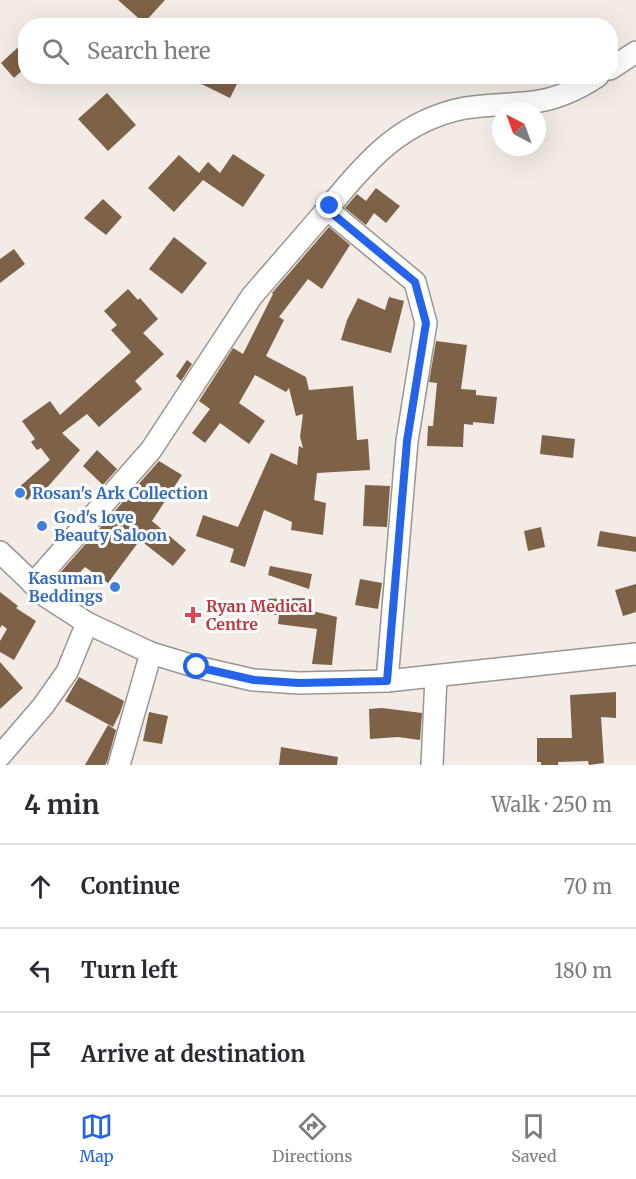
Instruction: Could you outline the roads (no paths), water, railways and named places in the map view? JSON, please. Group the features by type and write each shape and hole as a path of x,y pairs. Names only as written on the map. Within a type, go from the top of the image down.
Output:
{"street":[{"path":"618,64 636,52"},
{"path":"33,584 152,450 252,296 356,174 385,145 408,128 440,114 467,108 537,102 587,84"},
{"path":"330,206 330,211 334,215 415,282 426,323 407,441 387,681"},
{"path":"0,552 47,597 87,623 151,653 197,667 254,680 299,683 387,681 636,654"},
{"path":"0,756 43,706 68,672 87,623"},
{"path":"119,765 151,653"},
{"path":"432,765 436,676"}],"place":[{"name":"Rosan's Ark Collection","path":"20,493"},
{"name":"God's love Beauty Saloon","path":"42,526"},
{"name":"Kasuman Beddings","path":"115,587"},
{"name":"Ryan Medical Centre","path":"193,615"}]}
